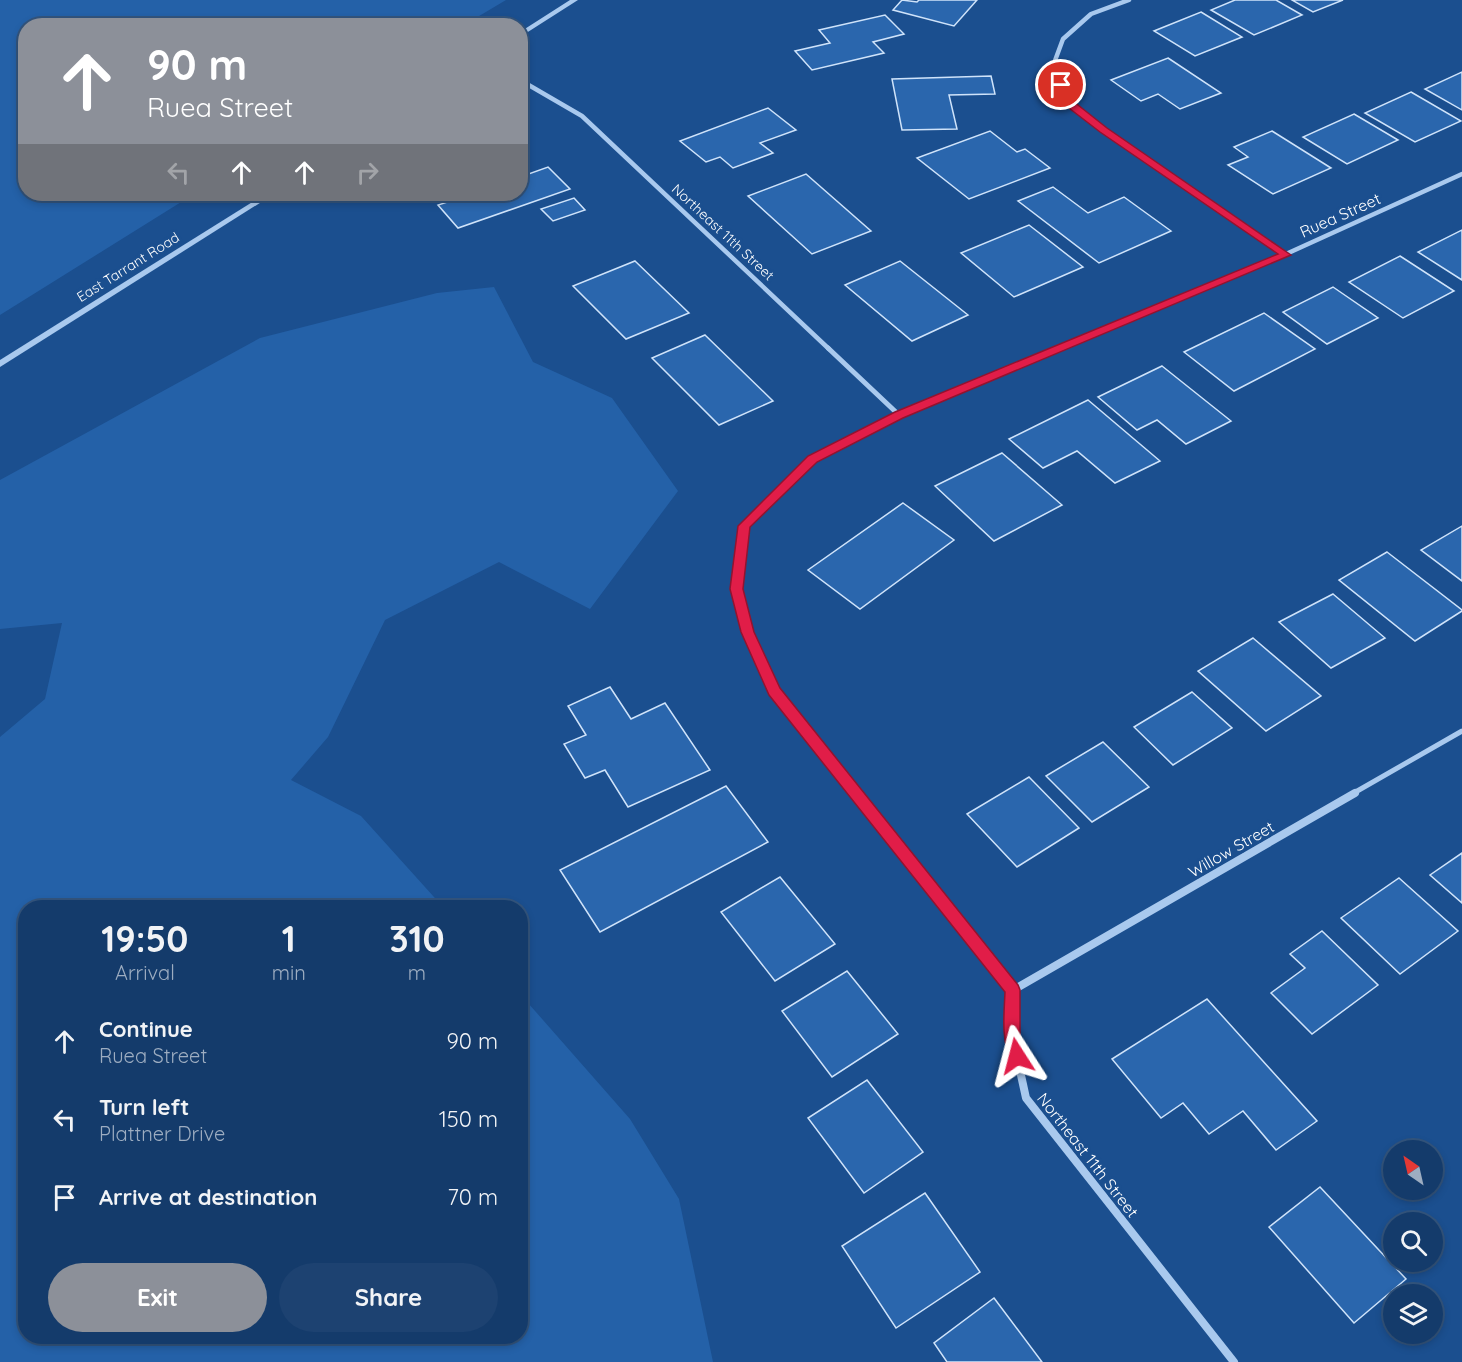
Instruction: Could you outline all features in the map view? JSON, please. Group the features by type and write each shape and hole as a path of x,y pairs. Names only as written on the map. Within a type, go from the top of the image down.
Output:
{"street":[{"path":"528,30 575,0"},
{"path":"1129,0 1091,14 1063,39 1053,66 1069,103 1104,130 1286,255"},
{"name":"Northeast 11th Street","path":"528,85 582,116 899,415"},
{"name":"Ruea Street","path":"1012,990 774,691 748,632 737,589 744,526 813,459 899,415 1286,255 1462,174"},
{"name":"East Tarrant Road","path":"0,364 259,201"},
{"name":"Willow Street","path":"1012,990 1462,731"},
{"name":"Northeast 11th Street","path":"1012,990 1012,1035 1026,1098 1234,1362"}],"shaded area":[{"path":"0,0 506,0 476,18 18,18 18,201 183,201 0,315"},
{"path":"494,287 533,362 612,398 678,491 590,609 499,562 385,620 328,737 291,780 361,816 437,900 18,900 18,1344 528,1344 528,1003 630,1119 679,1199 713,1362 0,1362 0,737 45,699 62,623 0,629 0,480 260,338 437,293"}],"building":[{"path":"902,0 917,2 919,0 977,0 954,26 893,10"},
{"path":"1235,0 1276,0 1302,15 1254,35 1211,10"},
{"path":"1292,0 1343,0 1313,12"},
{"path":"1201,12 1242,37 1195,56 1154,31"},
{"path":"885,15 904,34 873,42 884,53 812,70 795,51 830,43 819,30"},
{"path":"1168,58 1221,93 1180,109 1158,94 1141,101 1111,80"},
{"path":"1462,72 1462,110 1425,89"},
{"path":"991,76 995,94 949,95 957,129 902,130 892,79"},
{"path":"1411,92 1461,121 1415,142 1365,113"},
{"path":"768,108 796,130 760,143 773,153 733,168 720,157 706,162 680,141"},
{"path":"1354,114 1398,140 1347,164 1303,137"},
{"path":"990,131 1017,152 1025,149 1050,168 969,199 917,158"},
{"path":"1272,131 1331,168 1273,194 1228,165 1248,157 1234,147"},
{"path":"548,167 570,189 458,228 438,205 450,201 528,201 528,174"},
{"path":"806,174 871,231 812,254 748,196"},
{"path":"1053,187 1088,213 1124,197 1171,231 1099,263 1018,201"},
{"path":"574,198 585,210 553,221 541,209"},
{"path":"1029,225 1083,267 1014,297 961,253"},
{"path":"1462,230 1462,280 1418,252"},
{"path":"1400,256 1454,291 1403,318 1349,282"},
{"path":"635,261 689,313 626,339 573,286"},
{"path":"900,261 968,315 912,341 845,285"},
{"path":"1333,287 1378,318 1327,344 1283,312"},
{"path":"1264,313 1315,349 1234,391 1184,352"},
{"path":"705,335 773,401 719,425 652,358"},
{"path":"1162,366 1231,421 1186,444 1157,420 1137,430 1098,397"},
{"path":"1088,400 1160,461 1115,483 1077,451 1043,468 1009,439"},
{"path":"1002,453 1062,505 994,541 935,486"},
{"path":"903,503 954,540 860,609 808,570"},
{"path":"1462,526 1462,581 1421,550"},
{"path":"1387,552 1462,611 1415,641 1339,580"},
{"path":"1333,594 1385,638 1331,668 1279,622"},
{"path":"1253,638 1321,696 1266,731 1198,671"},
{"path":"610,687 631,719 665,703 710,770 628,807 605,770 585,778 564,744 586,735 568,706"},
{"path":"1192,692 1232,728 1173,765 1134,727"},
{"path":"1103,742 1149,787 1092,822 1046,776"},
{"path":"1029,777 1079,828 1017,867 967,814"},
{"path":"726,786 768,842 600,932 560,870"},
{"path":"1462,853 1462,903 1430,875"},
{"path":"780,877 835,944 775,981 721,912"},
{"path":"1399,878 1458,931 1400,974 1341,918"},
{"path":"1322,931 1378,985 1312,1034 1271,993 1305,968 1290,954"},
{"path":"847,971 898,1034 832,1077 782,1011"},
{"path":"1207,999 1317,1121 1276,1150 1243,1111 1209,1134 1183,1103 1161,1118 1112,1059"},
{"path":"867,1080 923,1152 864,1193 808,1118"},
{"path":"1320,1187 1383,1254 1383,1272 1399,1272 1406,1279 1400,1284 1383,1284 1383,1298 1354,1323 1269,1227"},
{"path":"925,1193 980,1272 896,1328 842,1246"},
{"path":"994,1298 1042,1362 947,1362 934,1343"}],"route":[{"path":"1017,1056 1012,1035 1012,990 774,691 748,632 737,589 744,526 813,459 899,415 1286,255 1104,130 1069,103 1061,85"}]}
